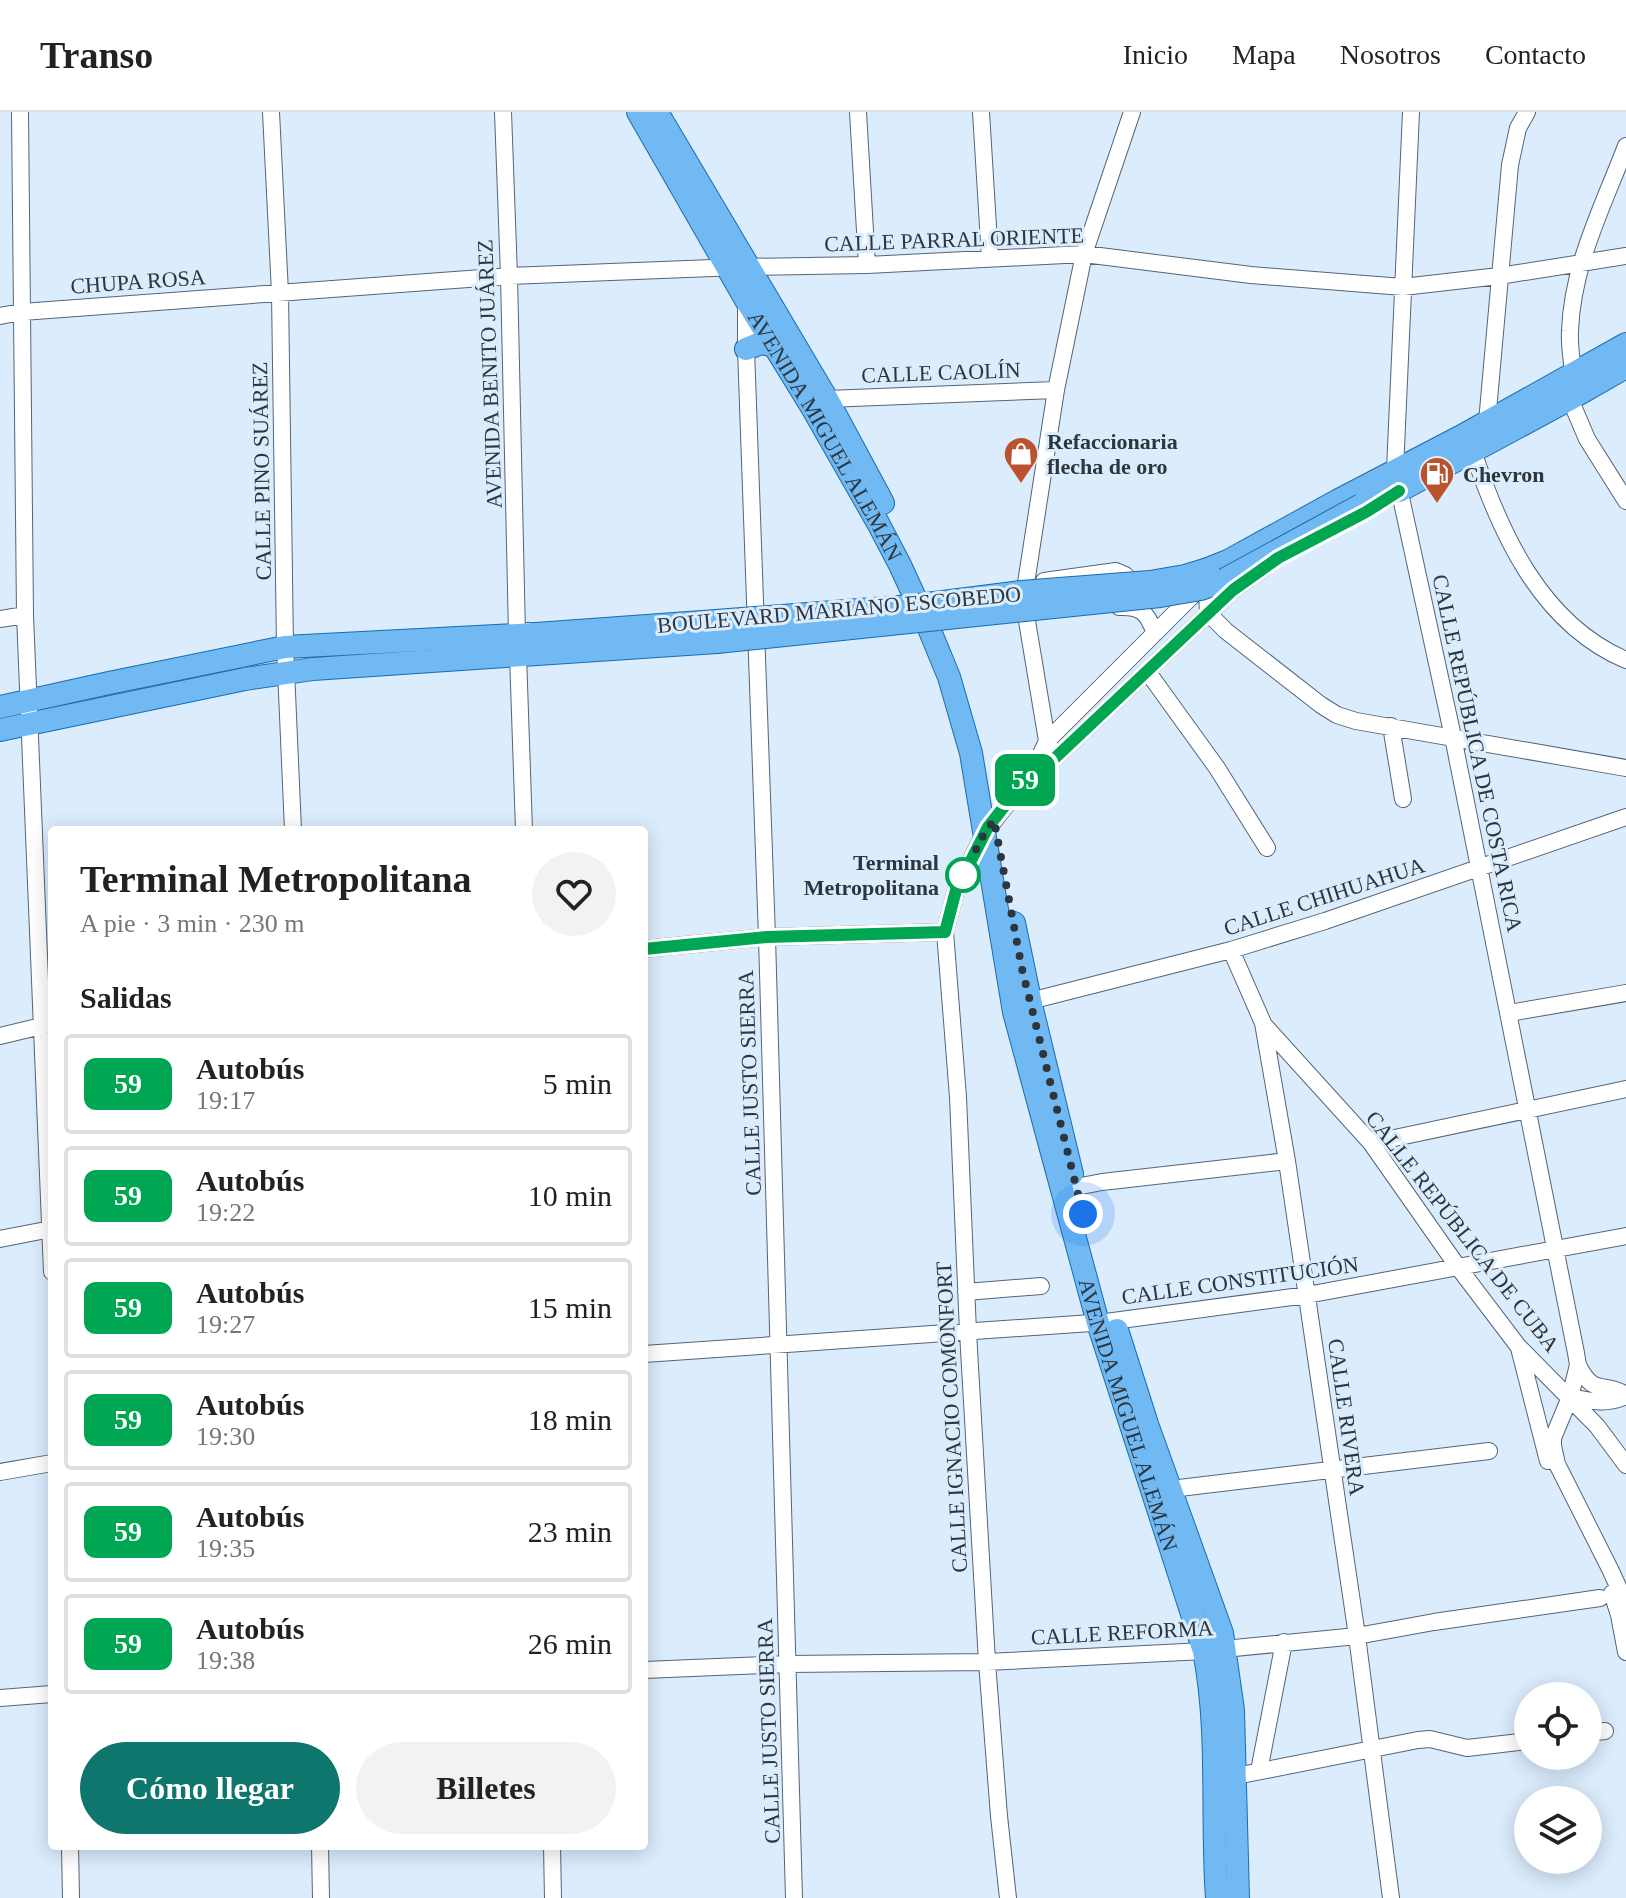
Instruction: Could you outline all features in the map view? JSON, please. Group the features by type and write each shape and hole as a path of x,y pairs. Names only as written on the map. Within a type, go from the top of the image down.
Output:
{"main road":[{"name":"AVENIDA MIGUEL ALEMÁN","path":"649,115 738,267 827,399 901,537 920,594"},
{"name":"AVENIDA MIGUEL ALEMÁN","path":"738,267 746,300 776,346 935,625 989,827 1106,1322 1219,1619 1210,1685 1217,1898"},
{"path":"746,349 761,343 776,346"},
{"name":"BOULEVARD MARIANO ESCOBEDO","path":"0,730 287,672 524,648 1160,596 1201,589 1238,573 1382,495 1397,480 1487,422 1626,344"},
{"name":"BOULEVARD MARIANO ESCOBEDO","path":"724,631 1021,592 1150,582 1185,576 1218,565 1397,480 1473,451 1626,367"},
{"name":"BOULEVARD MARIANO ESCOBEDO","path":"0,707 285,647 524,648"},
{"name":"AVENIDA MIGUEL ALEMÁN","path":"989,827 1014,1012 1106,1322 1233,1710 1238,1898"}],"street":[{"path":"0,1036 48,1024 25,615 20,112"},
{"name":"CALLE PINO SUÁREZ","path":"271,112 280,293 285,647 293,826"},
{"name":"AVENIDA BENITO JUÁREZ","path":"503,112 524,648 524,826"},
{"path":"858,112 867,265"},
{"path":"981,112 990,259"},
{"path":"1055,758 1047,741 1026,615 1026,583 1056,390 1084,254 1132,112"},
{"name":"CALLE REPÚBLICA DE COSTA RICA","path":"1411,112 1397,480 1480,868 1574,1340 1578,1365 1570,1397 1555,1431 1554,1455 1626,1604"},
{"path":"1487,422 1510,165 1518,128 1527,112"},
{"path":"1573,374 1570,333 1581,262 1626,146"},
{"name":"CALLE PARRAL ORIENTE","path":"280,293 509,276 867,265 1084,254 1251,275 1403,287 1626,256"},
{"name":"CHUPA ROSA","path":"0,316 280,293"},
{"name":"CALLE JUSTO SIERRA","path":"746,300 794,1898"},
{"name":"CALLE CAOLÍN","path":"827,399 1056,390"},
{"path":"1570,399 1587,439 1626,501"},
{"path":"1473,451 1483,482 1529,576 1552,607 1581,633 1626,660"},
{"path":"1034,769 1055,758 1233,590 1278,558 1366,512 1397,480"},
{"path":"1218,565 1207,592 1208,613 1226,631 1337,715 1626,768"},
{"path":"1034,769 1047,741 1218,565"},
{"path":"724,631 755,611 1116,571 1173,614"},
{"path":"724,631 756,644 1128,607 1143,611 1155,633"},
{"path":"0,619 25,615"},
{"path":"1147,671 1217,768 1267,848"},
{"path":"1391,726 1403,799"},
{"name":"CALLE IGNACIO COMONFORT","path":"1008,1898 987,1662 958,1097 945,932 956,890 989,827 1034,769"},
{"name":"CALLE CHIHUAHUA","path":"1030,1001 1231,950 1325,921 1626,817"},
{"path":"648,949 767,937 945,932"},
{"name":"CALLE RIVERA","path":"1231,950 1263,1023 1287,1161 1357,1636 1391,1898"},
{"path":"1509,1013 1626,993"},
{"name":"CALLE REPÚBLICA DE CUBA","path":"1263,1023 1371,1143 1518,1346 1597,1426 1626,1465"},
{"path":"1371,1143 1626,1089"},
{"path":"1076,1187 1287,1161"},
{"path":"0,1239 48,1230"},
{"name":"CALLE CONSTITUCIÓN","path":"648,1354 1106,1322 1307,1295 1626,1236"},
{"path":"966,1292 1041,1286"},
{"path":"1518,1346 1545,1456 1612,1594 1626,1652"},
{"path":"1578,1365 1592,1385 1626,1395"},
{"path":"1570,1397 1602,1402 1626,1395"},
{"path":"1171,1489 1489,1451"},
{"path":"0,1472 48,1464"},
{"name":"CALLE REFORMA","path":"648,1670 788,1664 987,1662 1215,1649 1357,1636 1600,1598"},
{"path":"1259,1771 1284,1642"},
{"path":"0,1698 48,1694"},
{"path":"1236,1776 1430,1739 1467,1748 1514,1743"},
{"path":"70,1850 71,1898"},
{"path":"320,1850 321,1898"},
{"path":"552,1850 553,1898"}],"bus line":[{"name":"59","path":"648,949 767,937 945,932 956,890 984,834 1034,769 1055,758 1233,590 1278,558 1399,491"}],"place":[{"name":"Refaccionaria flecha de oro","path":"1021,485"},
{"name":"Chevron","path":"1437,505"},
{"name":"Terminal Metropolitana","path":"963,875"}],"route":[{"path":"963,875 994,820 1022,969 1083,1214"}]}
